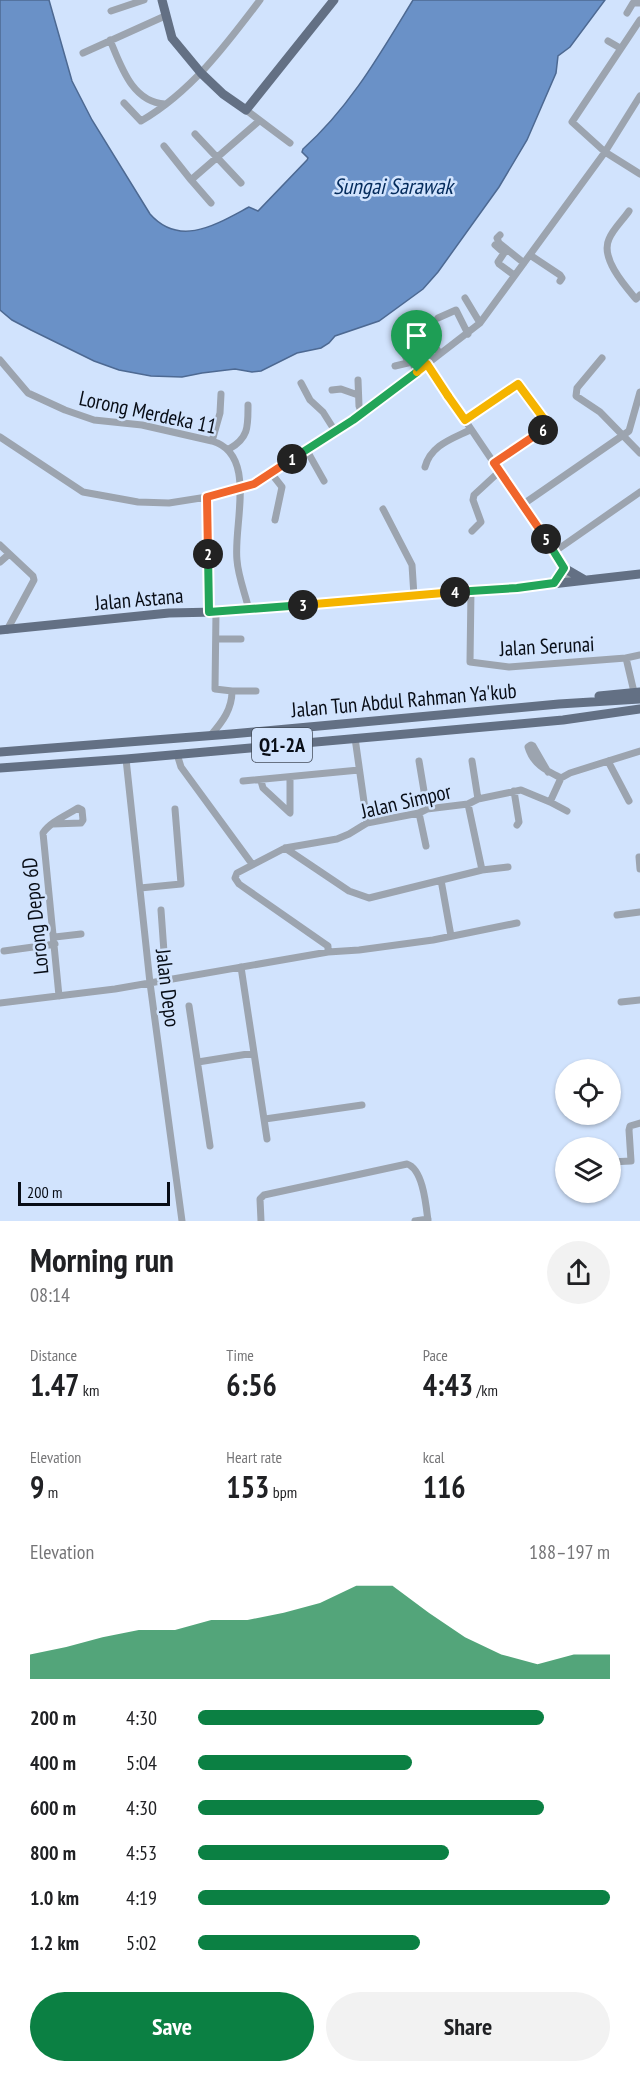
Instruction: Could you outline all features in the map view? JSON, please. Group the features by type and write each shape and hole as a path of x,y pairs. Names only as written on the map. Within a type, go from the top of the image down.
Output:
{"main road":[{"path":"162,0 172,38 201,73 223,94 246,110 334,0"},
{"path":"554,583 564,568 584,580"},
{"name":"Jalan Astana","path":"3,630 160,614 249,610 517,588 640,574"},
{"name":"Jalan Tun Abdul Rahman Ya'kub","path":"0,752 231,734 559,704 638,694"},
{"path":"563,720 640,709"},
{"name":"Q1-2A","path":"563,720 579,722 640,714"},
{"name":"Jalan Tun Abdul Rahman Ya'kub","path":"0,768 563,720"}],"street":[{"path":"111,10 144,0"},
{"path":"124,103 141,121 165,104 201,73 260,0"},
{"path":"627,13 633,3 640,3"},
{"path":"83,52 165,16"},
{"path":"640,20 572,122 605,152 640,174"},
{"path":"110,40 126,78 136,90 145,98 158,104 165,104"},
{"path":"608,41 620,48"},
{"path":"0,437 83,492 138,501 169,503 241,489 271,473 362,414 480,323 605,152 640,96"},
{"path":"246,110 290,143"},
{"path":"191,180 259,121"},
{"path":"195,134 240,183"},
{"path":"164,146 211,203"},
{"path":"629,211 608,241 608,251 617,279 636,299 640,295"},
{"path":"500,235 497,238 499,243 524,263"},
{"path":"495,245 504,253 499,264 514,275"},
{"path":"530,255 560,275 562,278 560,281"},
{"path":"465,298 480,323"},
{"path":"438,318 456,310 468,333"},
{"path":"416,333 424,330 440,354"},
{"path":"402,349 408,362"},
{"path":"603,358 576,388 576,396 600,411 640,453"},
{"name":"Lorong Merdeka 11","path":"0,360 28,393 65,410 94,420 142,425 212,441 228,449 239,473 241,489 237,561 249,610"},
{"path":"395,366 408,362 414,364 417,372"},
{"path":"427,364 554,552 571,581"},
{"path":"358,380 359,406 362,414"},
{"path":"301,383 310,400 323,412 335,431"},
{"path":"465,420 518,384 547,423 547,427 494,463"},
{"path":"332,390 341,389 358,395"},
{"path":"522,505 629,431 640,392"},
{"path":"212,441 220,412 221,394"},
{"path":"228,449 238,444 245,436 248,405"},
{"path":"425,467 429,455 437,446 470,430"},
{"path":"306,449 324,481"},
{"path":"472,531 481,522 473,500 474,495 500,471"},
{"path":"271,473 283,492 275,520"},
{"path":"554,552 640,492"},
{"path":"207,497 213,612 217,639 214,689 256,691"},
{"path":"383,509 412,565 414,596"},
{"path":"0,545 8,555 33,576 34,580 3,630"},
{"path":"0,562 8,555"},
{"name":"Jalan Serunai","path":"471,590 470,662 509,667 640,655"},
{"path":"217,639 241,639"},
{"name":"Jalan Serunai","path":"626,658 638,694"},
{"path":"211,735 222,722 232,704 232,691"},
{"path":"222,722 231,734"},
{"path":"355,738 367,823"},
{"path":"550,802 561,778 570,773 640,751"},
{"path":"177,754 182,766 252,864"},
{"name":"Jalan Depo","path":"126,759 150,983 182,1221"},
{"path":"419,761 426,809"},
{"path":"472,761 478,799"},
{"path":"608,761 629,801"},
{"path":"243,781 359,770"},
{"path":"548,772 561,778"},
{"path":"261,781 263,788 290,813 290,778"},
{"path":"514,791 519,822 517,825"},
{"name":"Jalan Simpor","path":"328,952 328,946 239,884 235,878 237,873 285,848 337,838 367,823 419,813 426,809 468,804 478,799 514,791 526,791 567,812"},
{"path":"468,804 482,870"},
{"path":"140,888 181,884 175,809"},
{"path":"419,813 426,846"},
{"name":"Lorong Depo 6D","path":"53,824 43,833 59,996"},
{"path":"285,848 349,891 369,898 482,870 508,867"},
{"path":"639,857 640,869"},
{"path":"441,880 451,936"},
{"path":"161,910 166,980"},
{"path":"617,915 640,912"},
{"path":"0,1003 150,983 328,952 433,940 517,923"},
{"path":"4,951 81,934"},
{"path":"241,967 267,1139"},
{"path":"621,1002 640,1000"},
{"path":"189,1006 210,1146"},
{"path":"198,1062 254,1053"},
{"path":"265,1119 362,1105"},
{"path":"621,1161 631,1161 628,1130 630,1126 640,1123"},
{"path":"261,1221 260,1199 264,1195 407,1164 418,1171 428,1220 415,1221"}],"water":[{"name":"Sungai Sarawak","path":"0,0 49,0 72,81 92,120 150,214 174,230 186,231 212,226 249,207 258,211 307,160 308,158 302,152 303,149 350,98 413,0 605,0 570,47 558,56 556,73 527,140 499,187 438,272 423,289 379,321 335,336 321,348 297,353 261,371 235,369 182,377 151,376 119,370 94,361 12,320 0,310"}],"route":[{"path":"427,364 465,420 518,384 547,423 547,427 494,463 564,568 554,583 517,588 209,612 207,497 254,484 353,420 417,372 427,364"}]}
